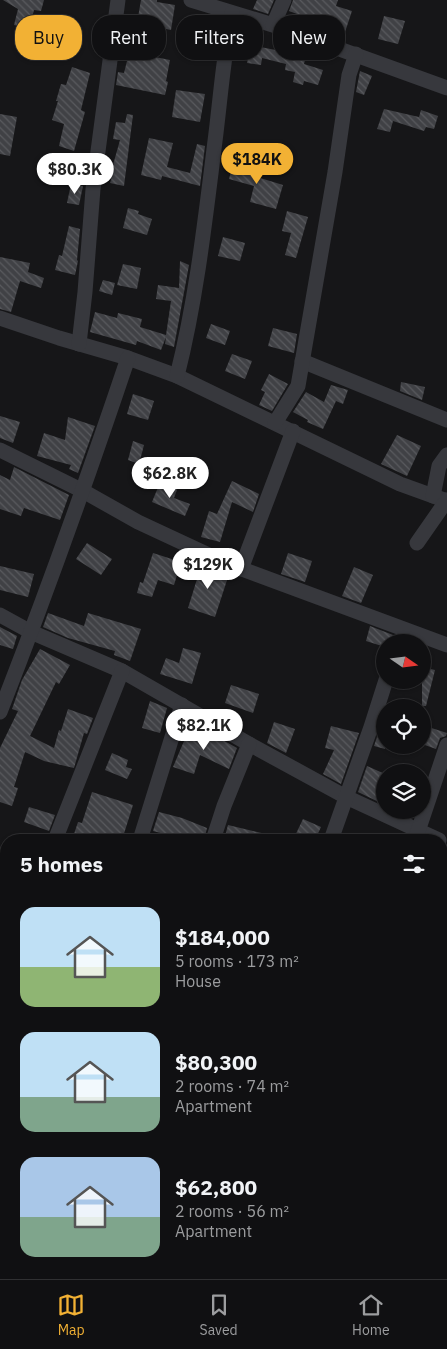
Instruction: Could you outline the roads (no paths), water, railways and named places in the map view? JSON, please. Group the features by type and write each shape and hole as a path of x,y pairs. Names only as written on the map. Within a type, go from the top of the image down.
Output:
{"street":[{"path":"79,344 93,189 118,0"},
{"path":"191,0 273,25"},
{"path":"277,15 284,0"},
{"path":"177,376 191,312 216,131 225,48 232,13"},
{"path":"345,50 447,88"},
{"path":"275,423 298,386 350,75 356,54"},
{"path":"0,318 128,358 177,376 400,484 443,499"},
{"path":"0,712 32,632 83,491 128,358"},
{"path":"302,360 447,420"},
{"path":"241,569 293,432"},
{"path":"0,450 83,491 138,522 241,569 394,634"},
{"path":"417,543 443,499 439,466 447,454"},
{"path":"0,615 32,632 122,671 250,744 415,834"},
{"path":"431,642 447,645"},
{"path":"57,834 122,671"},
{"path":"333,834 383,689"},
{"path":"142,834 182,704"},
{"path":"215,834 224,806 250,744"},
{"path":"417,834 447,745"}]}
